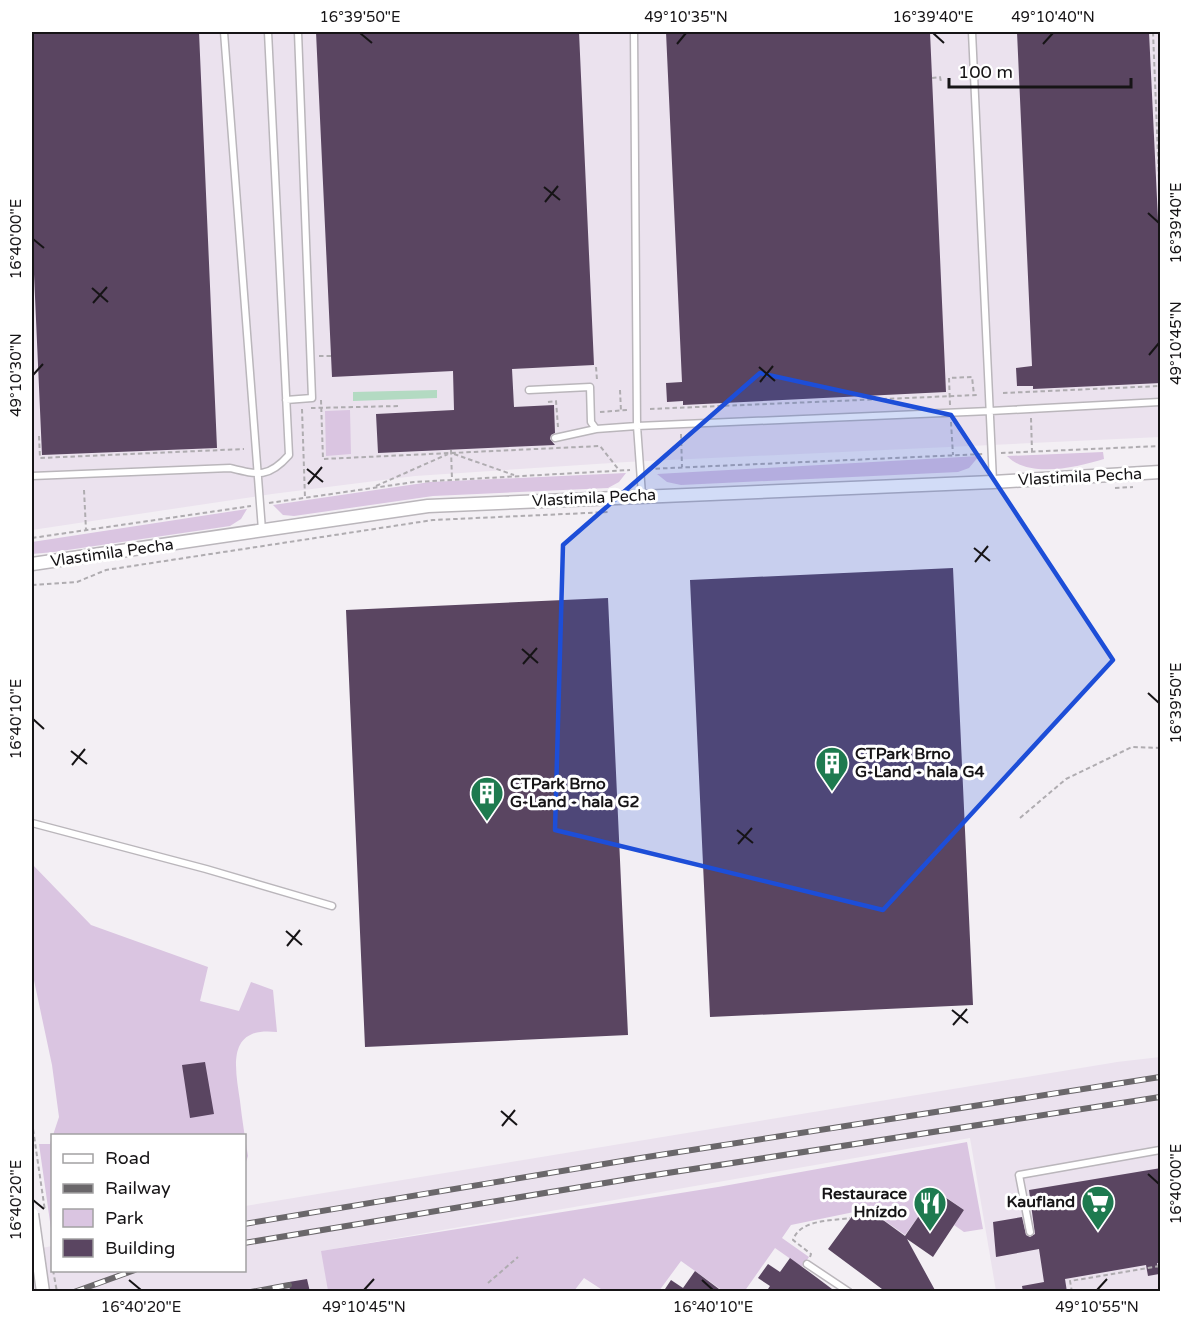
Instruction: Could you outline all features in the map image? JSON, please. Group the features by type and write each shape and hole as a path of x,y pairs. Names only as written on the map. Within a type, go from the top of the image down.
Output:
{"street":[{"name":"Vlastimila Pecha","path":"32,564 428,506 642,495 993,482 1161,472"},
{"path":"32,1214 43,1292"}],"lane":[{"path":"224,32 262,530"},
{"path":"32,476 230,468 258,475 278,468 289,455 268,32"},
{"path":"286,400 312,398 298,32"},
{"path":"634,32 637,426 642,495"},
{"path":"972,32 993,482"},
{"path":"529,390 590,387 591,422 596,429"},
{"path":"556,438 596,429 637,426 1161,402"},
{"path":"32,823 206,869 332,906"},
{"path":"1030,1232 1019,1175 1161,1150"},
{"path":"807,1264 849,1292"}],"path":[{"path":"1153,32 1161,205"},
{"path":"932,78 940,77 941,82"},
{"path":"319,356 331,356"},
{"path":"650,409 942,395 950,396 975,395 972,377 949,378 947,389 950,396 950,405"},
{"path":"1003,393 1161,386"},
{"path":"620,390 621,411"},
{"path":"321,398 323,459 451,451 599,446"},
{"path":"548,402 556,401 556,438"},
{"path":"305,498 301,409 399,406"},
{"path":"598,412 627,410"},
{"path":"1031,415 1032,452"},
{"path":"951,419 953,455"},
{"path":"681,431 682,467"},
{"path":"39,436 40,458 244,449"},
{"path":"599,439 599,446 619,470"},
{"path":"32,538 373,487 452,479 1161,446"},
{"path":"451,451 452,479"},
{"path":"373,487 451,451 516,476"},
{"path":"1109,488 1133,487"},
{"path":"84,490 87,530"},
{"path":"32,585 76,582 106,570 433,520 611,512"},
{"path":"1020,818 1066,779 1132,747 1161,748"},
{"path":"32,1122 46,1220"},
{"path":"807,1264 811,1254 793,1240 800,1229 808,1225 850,1218"},
{"path":"488,1283 518,1257"},
{"path":"1072,1292 1070,1281 1161,1266"},
{"path":"53,1272 57,1292"}],"highlighted area":[{"path":"760,373 951,415 1113,660 883,910 555,830 563,545"}],"shaded area":[{"path":"32,32 1160,32 1160,437 627,462 415,476 272,494 32,530"},
{"path":"437,390 437,398 353,401 353,392"},
{"path":"1160,1057 1160,1291 996,1291 970,1138 322,1251 328,1291 32,1292 32,1250 51,1246 51,1272 246,1272 246,1206 1117,1062"}],"green space":[{"path":"350,410 351,454 326,456 325,411"},
{"path":"1103,452 1104,459 1054,469 1028,467 1016,463 1007,456"},
{"path":"979,456 969,468 958,472 681,485 667,482 657,474"},
{"path":"626,473 619,482 608,488 433,496 294,516 283,515 273,505 430,482"},
{"path":"247,509 241,519 230,526 32,554 32,542"},
{"path":"32,864 91,925 208,967 200,1001 239,1011 251,982 273,990 277,1032 249,1035 237,1052 237,1075 245,1134 53,1134 59,1117 52,1065 32,971"},
{"path":"51,1140 51,1229 39,1144 50,1144"},
{"path":"967,1142 983,1229 964,1232 954,1225 964,1210 937,1191 905,1235 861,1204 854,1212 791,1225 782,1238 809,1257 802,1267 775,1248 744,1292 723,1291 681,1261 659,1291 604,1291 584,1278 574,1291 328,1291 321,1251 718,1187"}],"building":[{"path":"32,32 199,32 217,448 42,455 32,229"},
{"path":"316,32 579,32 594,365 512,369 514,407 554,405 555,433 550,439 555,445 378,453 376,414 454,410 453,371 332,377"},
{"path":"666,32 930,32 946,392 683,405 683,401 667,402 666,383 682,382"},
{"path":"1017,32 1149,32 1161,282 1161,383 1033,389 1033,386 1017,386 1016,368 1032,366"},
{"name":"CTPark Brno G-Land - hala G4","path":"953,568 973,1005 710,1017 690,580"},
{"name":"CTPark Brno G-Land - hala G2","path":"608,598 628,1035 365,1047 346,610"},
{"path":"205,1062 214,1114 190,1118 182,1065"},
{"name":"Kaufland","path":"1161,1168 1161,1263 1157,1263 1159,1274 1148,1276 1146,1265 1065,1279 1067,1292 1023,1292 1022,1286 1044,1282 1039,1249 996,1257 993,1222 1022,1217 1026,1235 1030,1237 1035,1234 1029,1190"},
{"path":"936,1191 964,1210 933,1257 907,1239 936,1292 886,1292 828,1249 861,1204 905,1236"},
{"path":"790,1258 836,1292 766,1292 770,1286 758,1278 768,1264 780,1272"},
{"path":"695,1271 723,1292 663,1292 671,1280 683,1288"},
{"path":"307,1279 310,1292 290,1292 289,1282"}],"railway":[{"path":"246,1224 634,1159 1160,1077"},
{"path":"246,1243 635,1178 1160,1097"},
{"path":"74,1292 129,1272"},
{"path":"251,1292 289,1285"}],"place":[{"name":"CTPark Brno G-Land - hala G4","path":"832,792"},
{"name":"CTPark Brno G-Land - hala G2","path":"487,822"},
{"name":"Kaufland","path":"1098,1231"},
{"name":"Restaurace Hnízdo","path":"930,1232"}]}
